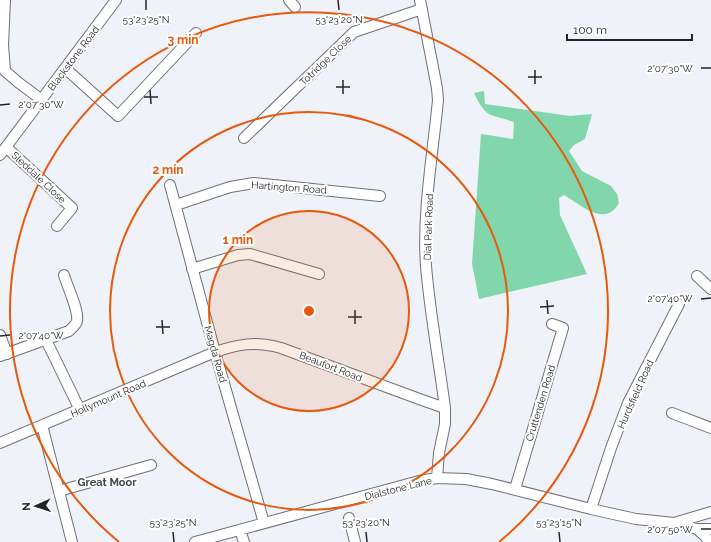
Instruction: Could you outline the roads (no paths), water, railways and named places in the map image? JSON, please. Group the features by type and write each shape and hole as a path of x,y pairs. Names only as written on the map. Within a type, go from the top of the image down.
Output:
{"street":[{"path":"5,0 3,72 42,100"},
{"name":"Blackstone Road","path":"0,155 116,0"},
{"name":"Totridge Close","path":"244,138 354,32 421,4"},
{"name":"Dial Park Road","path":"421,4 438,100 429,188 426,237 426,266 445,408 445,424 439,453 437,478"},
{"path":"65,68 118,116 196,33"},
{"name":"Sleddale Close","path":"6,146 72,208 57,226"},
{"name":"Hartington Road","path":"176,205 230,187 254,183 380,196"},
{"name":"Magda Road","path":"170,185 215,352 264,523"},
{"path":"192,269 238,255 250,254 319,274"},
{"path":"0,335 3,355 69,331 76,322 76,310 64,275"},
{"path":"697,276 711,289"},
{"name":"Hurdsfield Road","path":"591,509 628,403 679,304"},
{"name":"Cruttenden Road","path":"515,490 563,328 552,324"},
{"path":"46,340 80,410"},
{"name":"Beaufort Road","path":"215,352 249,344 266,344 281,348 445,408"},
{"name":"Hollymount Road","path":"0,443 215,352"},
{"path":"672,414 711,428"},
{"path":"42,425 72,542"},
{"path":"59,491 151,465"},
{"name":"Dialstone Lane","path":"195,542 419,481 437,478 466,479 636,519 674,523 697,529 711,529"},
{"name":"Dialstone Lane","path":"674,523 711,512"},
{"name":"Dialstone Lane","path":"696,517 711,519"},
{"path":"349,518 355,542"},
{"path":"697,529 706,537 708,542"},
{"path":"240,530 244,542"}],"district":[{"name":"Great Moor","path":"107,482"}]}
